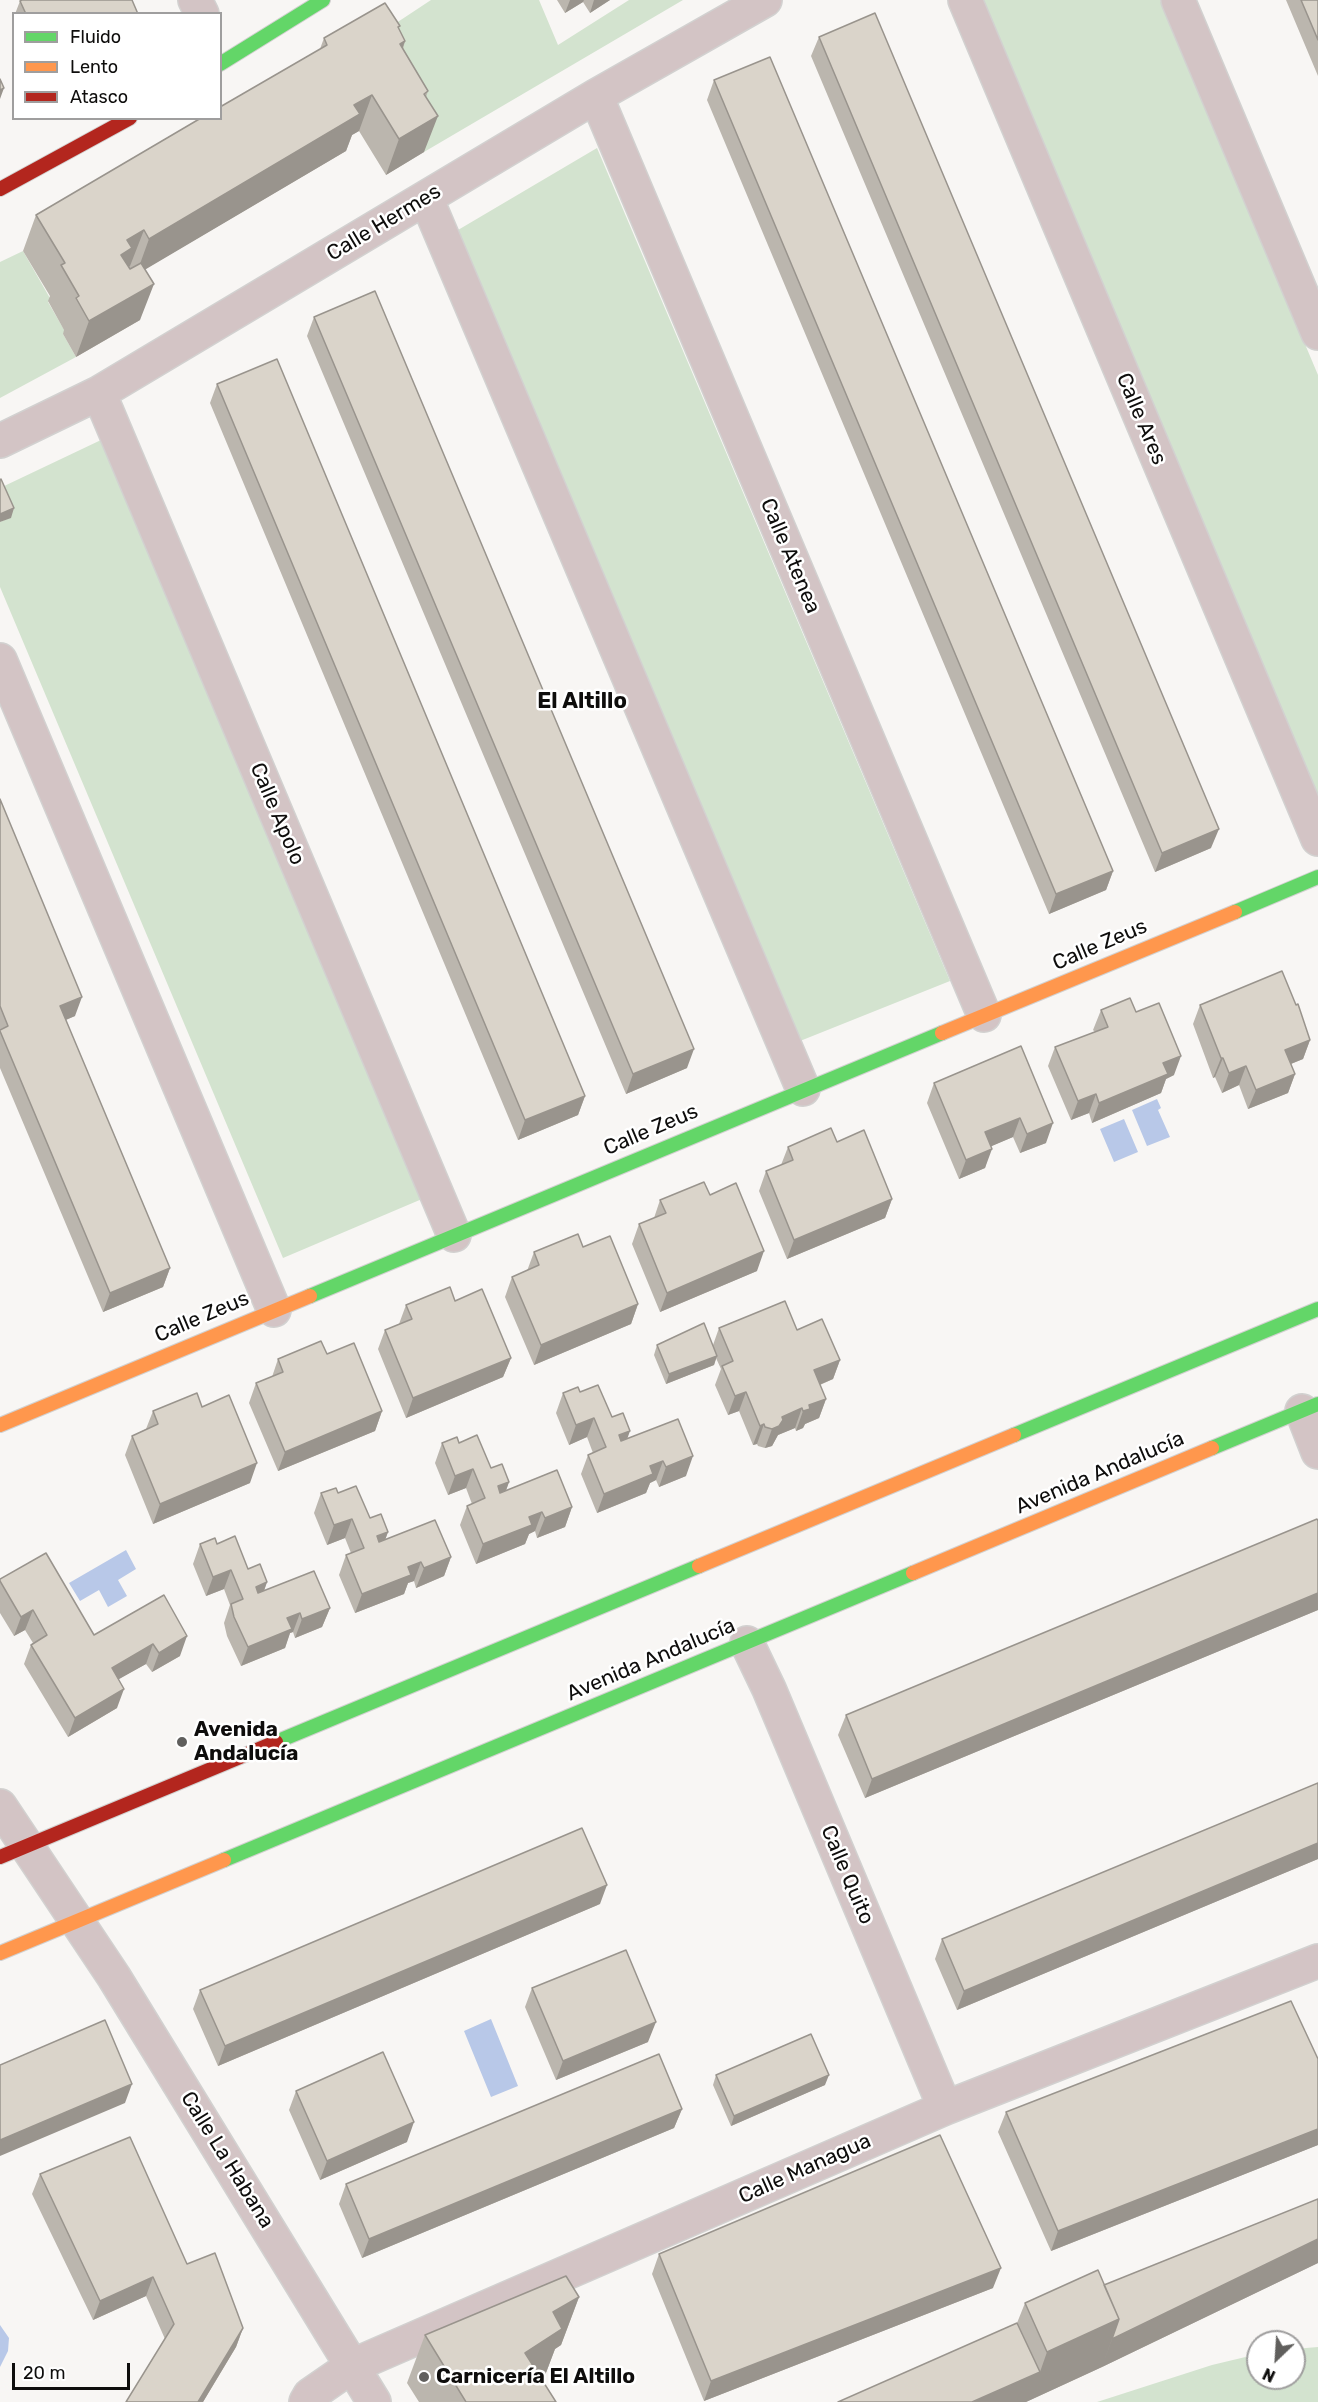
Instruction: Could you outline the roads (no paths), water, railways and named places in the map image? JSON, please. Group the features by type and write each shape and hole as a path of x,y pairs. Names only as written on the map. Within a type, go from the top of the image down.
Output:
{"main road":[{"path":"222,60 323,0"},
{"path":"0,189 126,120"},
{"name":"Calle Zeus","path":"0,1425 803,1089 1318,877"},
{"path":"14,1852 1318,1309"},
{"name":"Avenida Andalucía","path":"0,1953 1310,1408"}],"street":[{"name":"Calle Hermes","path":"0,441 99,393 596,96 765,0"},
{"name":"Calle Ares","path":"965,0 1318,839"},
{"path":"1178,0 1318,333"},
{"name":"Calle Atenea","path":"596,96 984,1015"},
{"path":"426,198 803,1089"},
{"name":"Calle Apolo","path":"99,393 454,1235"},
{"path":"0,660 274,1310"},
{"path":"1310,1408 1318,1452"},
{"name":"Calle Quito","path":"747,1643 769,1689 945,2108"},
{"name":"Calle La Habana","path":"0,1806 14,1852 77,1920 374,2402"},
{"name":"Calle Managua","path":"306,2402 310,2395 352,2366 945,2108 1318,1961"}],"water":[{"path":"1157,1099 1161,1108 1158,1110 1170,1137 1147,1146 1132,1110"},
{"path":"1124,1119 1138,1152 1114,1162 1100,1129"},
{"path":"126,1550 136,1569 118,1580 127,1596 108,1607 99,1590 80,1601 69,1583"},
{"path":"491,2019 518,2086 491,2097 464,2031"},
{"path":"0,2325 9,2338 8,2351 0,2367"}],"place":[{"name":"Avenida Andalucía","path":"182,1742"},
{"name":"Carnicería El Altillo","path":"424,2377"}],"district":[{"name":"El Altillo","path":"582,702"}]}
